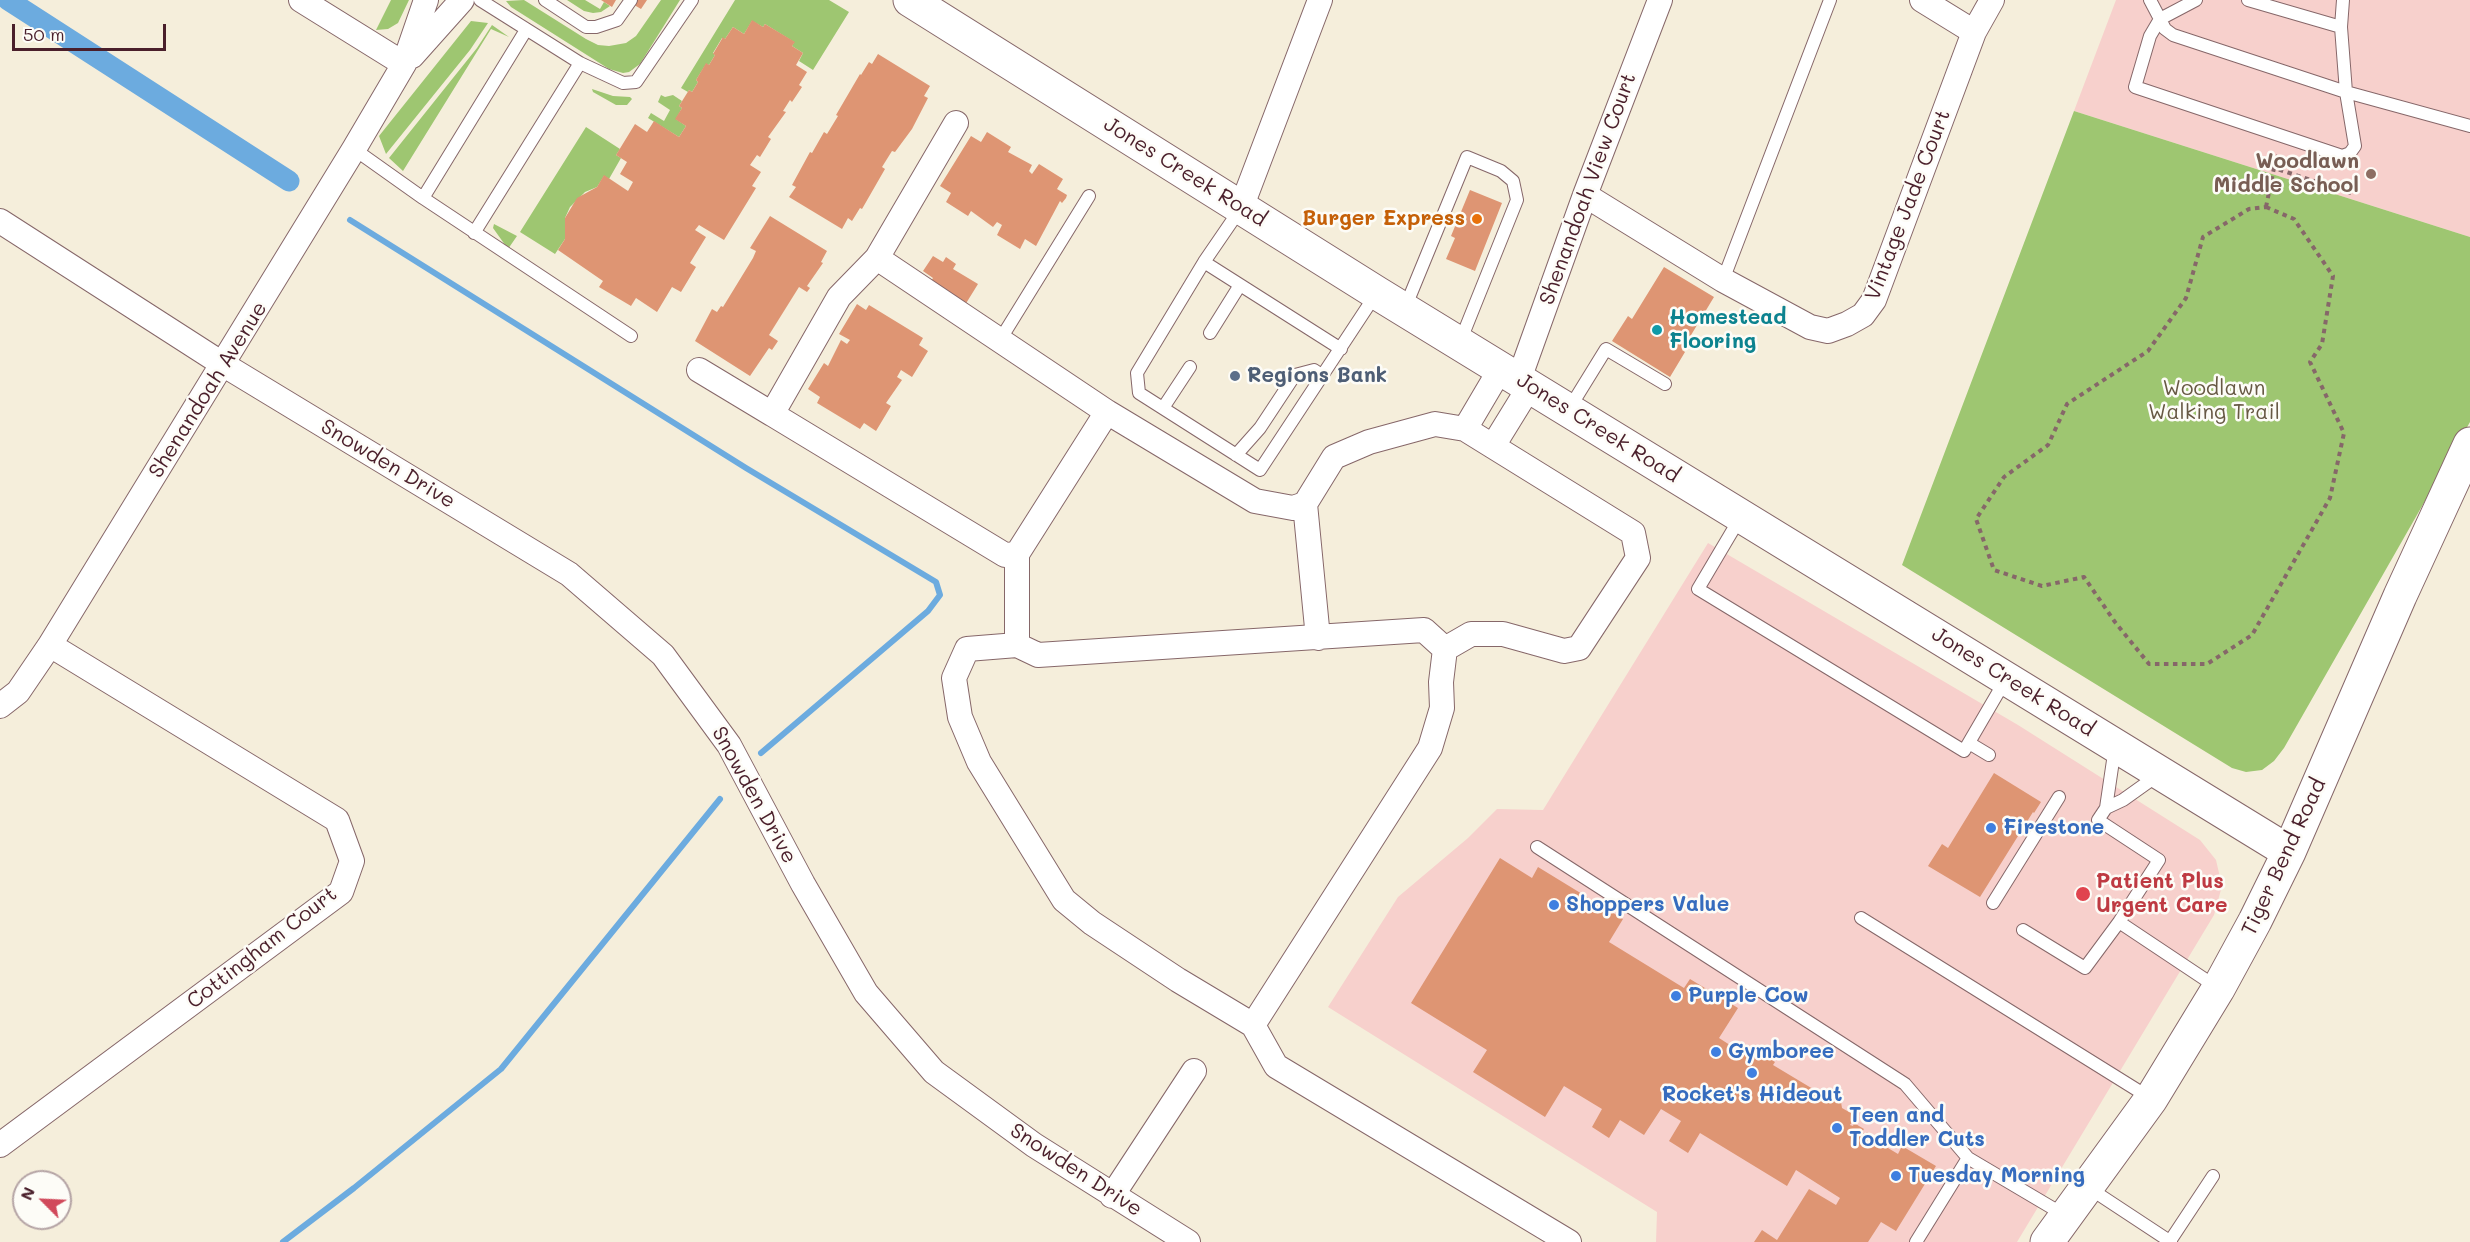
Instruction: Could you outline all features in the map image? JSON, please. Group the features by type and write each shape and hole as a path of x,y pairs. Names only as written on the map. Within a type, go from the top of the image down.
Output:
{"main road":[{"name":"Jones Creek Road","path":"910,0 1241,208 2289,852"},
{"name":"Tiger Bend Road","path":"2047,1242 2151,1099 2218,989 2289,852 2400,596 2470,444"}],"street":[{"path":"302,0 404,64"},
{"name":"Shenandoah Avenue","path":"0,706 18,692 50,645 224,365 404,64 426,0"},
{"name":"Shenandoah Avenue","path":"404,64 462,0"},
{"path":"1241,208 1320,0"},
{"name":"Shenandoah View Court","path":"1517,378 1660,0"},
{"path":"1922,0 1974,32"},
{"name":"Vintage Jade Court","path":"1585,195 1723,280 1810,327 1828,331 1847,324 1863,315 1874,300 1974,32 1992,0"},
{"path":"772,414 839,297 877,258 956,123"},
{"name":"Snowden Drive","path":"0,221 224,365 569,574 663,655 729,745 803,884 866,993 934,1072 1034,1145 1188,1242"},
{"path":"877,258 1107,412 1255,501 1293,507 1305,504"},
{"path":"699,370 1005,555 1017,554"},
{"path":"1465,429 1517,378"},
{"path":"1493,446 1517,378"},
{"path":"1017,645 1017,554 1107,412"},
{"path":"1318,638 1305,504 1334,457 1369,442 1436,424 1465,429 1633,533 1638,558 1579,648 1564,651 1503,634 1471,634 1445,649"},
{"path":"1445,649 1424,630 1038,655 1017,645 967,649 954,678 960,717 979,762 1064,900 1092,923 1253,1025 1276,1066 1569,1242"},
{"name":"Cottingham Court","path":"0,1145 341,892 352,861 337,820 50,645"},
{"path":"1253,1025 1430,748 1442,708 1445,649"},
{"path":"1112,1196 1194,1071"}],"lane":[{"path":"480,0 580,63 623,83 636,82 692,0"},
{"path":"545,0 586,27 596,27 616,20 631,0"},
{"path":"1723,280 1830,0"},
{"path":"2150,0 2169,33 2173,35 2346,92 2470,126"},
{"path":"2196,0 2160,19 2150,36 2134,87 2342,156 2350,153 2355,146 2346,92 2341,27 2343,0"},
{"path":"2248,0 2341,27"},
{"path":"423,198 526,30"},
{"path":"474,233 580,63"},
{"path":"354,149 474,233 631,336"},
{"path":"1405,309 1467,157 1502,171 1513,181 1516,200 1460,343"},
{"path":"1000,340 1089,196"},
{"path":"1241,208 1204,262 1137,373 1139,393 1260,470 1377,292"},
{"path":"1204,262 1341,349"},
{"path":"1210,333 1240,285"},
{"path":"1568,410 1606,349 1665,384"},
{"path":"1163,408 1190,367"},
{"path":"1236,455 1260,428 1295,375 1314,370 1323,376"},
{"path":"1742,516 1698,589 1964,751 2007,678"},
{"path":"1969,743 1989,754"},
{"path":"2023,930 2085,968 2119,922 2159,860 2098,820 2106,808 2115,745"},
{"path":"2106,808 2123,800 2161,773"},
{"path":"1993,903 2059,797"},
{"path":"1537,847 1905,1084 1968,1158 2067,1216"},
{"path":"1861,918 2151,1099"},
{"path":"2119,922 2218,989"},
{"path":"1916,1242 1968,1158"},
{"path":"2088,1187 2170,1241 2213,1176"}],"path":[{"path":"2266,207 2274,168 2351,193"},
{"path":"2266,207 2294,219 2332,276 2322,344 2310,362 2344,433 2330,498 2252,635 2207,664 2149,664 2084,578 2043,586 1994,570 1976,519 2004,477 2048,445 2067,404 2148,351 2186,298 2203,237 2249,209 2266,207"}],"shaded area":[{"name":"Woodlawn Middle School","path":"2116,0 2470,0 2470,237 2074,111"},
{"path":"1708,543 2018,725 2200,840 2216,860 2222,886 2214,915 2017,1242 1656,1242 1657,1212 1328,1007 1398,897 1468,838 1497,809 1543,810"}],"green space":[{"path":"391,0 409,0 398,23 388,29 376,30"},
{"path":"524,0 586,39 598,45 609,46 626,43 636,36 661,0 680,0 640,64 629,72 623,73 609,69 511,7 506,1"},
{"path":"567,0 585,0 600,9 604,2 610,6 601,12 593,13 584,11"},
{"path":"735,0 829,0 849,12 813,70 799,61 803,53 792,46 794,42 765,24 763,27 752,21 744,34 733,27 725,39 722,38 709,65 706,64 696,80 698,82 692,92 689,90 688,92 681,88"},
{"path":"471,21 488,23 470,50 386,154 379,136"},
{"path":"492,25 509,37 491,29 403,171 389,158 477,48"},
{"path":"592,89 632,99 627,105 616,105 593,92"},
{"path":"661,95 665,97 673,95 682,101 679,106 682,108 676,119 686,126 679,137 648,118 651,113 664,121 670,110 658,102"},
{"name":"Woodlawn Walking Trail","path":"2074,111 2470,237 2470,422 2284,748 2274,761 2262,770 2246,772 2232,768 1902,565"},
{"path":"586,127 620,149 616,155 621,158 609,179 604,176 597,187 585,192 570,207 565,218 565,239 555,254 520,232"},
{"path":"494,224 517,236 508,249 493,228"}],"building":[{"path":"601,0 616,0 612,7"},
{"path":"626,0 647,0 641,9"},
{"path":"752,20 763,27 765,24 795,42 792,46 803,53 796,65 807,72 799,85 802,87 783,111 786,112 768,137 771,139 760,157 757,155 750,165 761,172 752,186 756,188 724,240 699,225 695,230 706,237 690,263 696,267 681,292 672,287 657,312 636,298 631,306 599,287 603,281 558,250 565,239 565,218 577,198 597,187 604,175 628,191 633,182 620,174 627,162 616,155 635,124 647,132 654,121 679,137 686,126 675,119 682,108 679,106 689,90 692,92 698,82 696,80 706,63 709,65 723,37 725,39 733,27 744,34"},
{"path":"878,54 930,86 924,96 928,98 912,129 895,152 892,151 882,167 885,169 862,209 860,208 852,221 848,218 842,229 789,197 796,187 792,185 810,152 812,153 824,132 827,134 860,74 869,62 872,64"},
{"path":"987,132 1011,147 1008,152 1032,165 1029,171 1032,174 1039,164 1063,179 1057,189 1067,195 1066,198 1062,203 1060,201 1036,246 1025,239 1020,249 997,235 1002,225 997,222 993,227 971,211 968,216 946,202 951,193 940,186 971,136 981,142"},
{"name":"Burger Express","path":"1470,190 1502,203 1475,271 1446,259 1455,238 1451,236"},
{"path":"770,216 827,251 821,262 823,263 807,286 810,288 807,292 799,287 769,335 778,341 772,350 769,348 750,376 695,341 712,309 717,312 721,306 723,307 753,258 756,251 750,248"},
{"path":"933,256 943,262 946,257 956,264 953,269 978,284 965,305 930,283 933,278 923,271"},
{"name":"Homestead Flooring","path":"1664,267 1714,297 1682,350 1685,352 1670,377 1612,341 1628,316 1632,319"},
{"path":"857,304 866,310 869,305 923,338 919,345 928,351 912,377 901,370 897,377 902,380 886,403 891,406 876,431 864,423 860,429 817,403 820,397 808,389 824,363 828,366 841,340 847,344 850,340 839,334"},
{"name":"Firestone","path":"1994,773 2041,802 1980,897 1928,866 1942,844 1948,848"},
{"path":"1500,858 1532,878 1538,867 1623,919 1609,942 1684,988 1690,979 1738,1008 1719,1038 1747,1056 1753,1047 1760,1052 1762,1049 1769,1054 1767,1057 1775,1062 1773,1065 1818,1092 1820,1089 1841,1102 1842,1108 1856,1116 1850,1125 1853,1126 1854,1123 1864,1129 1862,1132 1865,1134 1867,1132 1885,1143 1883,1145 1898,1154 1902,1146 1936,1166 1896,1231 1881,1222 1868,1242 1754,1242 1762,1230 1777,1240 1809,1189 1836,1205 1840,1198 1796,1170 1787,1186 1700,1133 1688,1153 1669,1141 1681,1121 1661,1109 1644,1135 1620,1120 1609,1138 1592,1127 1602,1109 1564,1086 1545,1117 1473,1072 1487,1050 1411,1003"}],"waterway":[{"path":"8,0 289,181"},
{"path":"350,220 746,468 936,582 940,595 928,611 761,753"},
{"path":"283,1242 354,1188 501,1069 720,799"}],"place":[{"name":"Woodlawn Middle School","path":"2371,174"},
{"name":"Burger Express","path":"1477,219"},
{"name":"Homestead Flooring","path":"1657,330"},
{"name":"Regions Bank","path":"1235,376"},
{"name":"Firestone","path":"1991,828"},
{"name":"Patient Plus Urgent Care","path":"2083,894"},
{"name":"Shoppers Value","path":"1554,905"},
{"name":"Purple Cow","path":"1676,996"},
{"name":"Gymboree","path":"1716,1052"},
{"name":"Rocket's Hideout","path":"1752,1073"},
{"name":"Teen and Toddler Cuts","path":"1837,1128"},
{"name":"Tuesday Morning","path":"1896,1176"}]}
